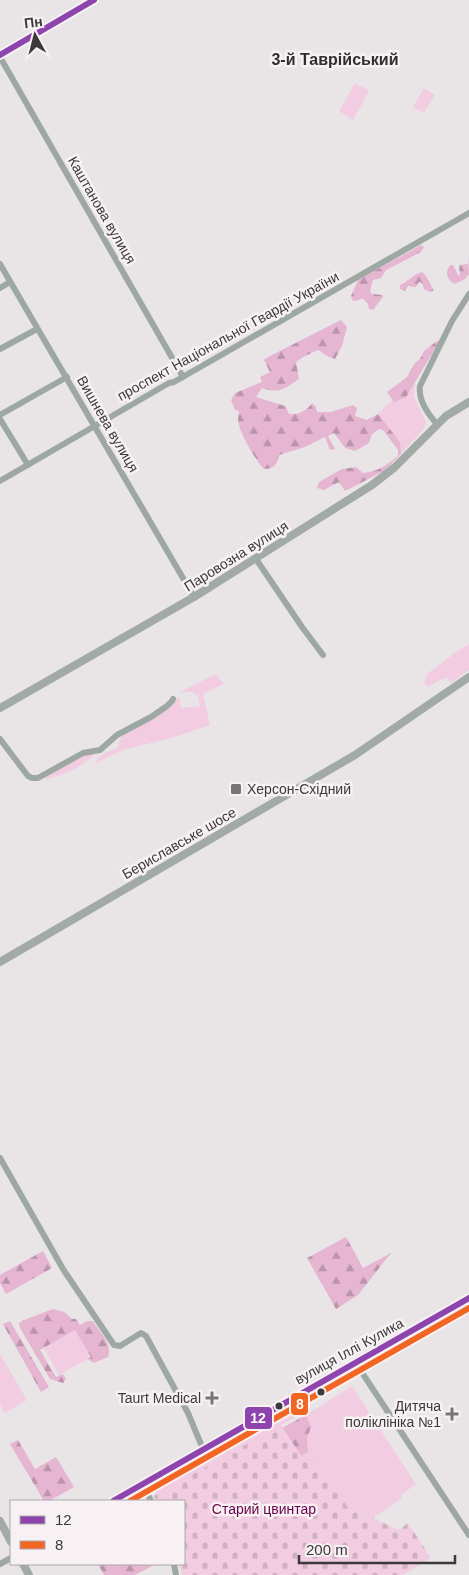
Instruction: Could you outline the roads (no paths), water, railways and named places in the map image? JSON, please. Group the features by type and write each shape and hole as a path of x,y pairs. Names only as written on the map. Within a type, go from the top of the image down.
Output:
{"main road":[{"name":"Паровозна вулиця","path":"0,708 194,597 372,486 395,467 437,424 453,411 469,402"},
{"name":"Бериславське шосе","path":"0,962 355,755 469,677"},
{"path":"0,1521 10,1540"}],"street":[{"path":"0,56 94,0"},
{"name":"Каштанова вулиця","path":"0,56 183,377"},
{"name":"проспект Національної Гвардії України","path":"0,482 169,383 183,377 468,215"},
{"name":"Вишнева вулиця","path":"0,264 194,597"},
{"path":"0,288 10,282"},
{"path":"437,424 431,418 421,399 420,386 452,321 469,294"},
{"path":"0,349 37,329"},
{"path":"0,415 67,377"},
{"path":"0,419 28,465"},
{"path":"256,559 323,655"},
{"path":"0,739 28,776 38,778 83,753 100,750 118,735 152,717 172,702 172,699"},
{"path":"0,1158 63,1270 114,1346 120,1346 141,1333 146,1336 185,1408 203,1449"},
{"name":"вулиця Іллі Кулика","path":"115,1500 469,1298"},
{"path":"355,1362 469,1535"},
{"path":"143,1484 151,1500"}],"place":[{"name":"Херсон-Східний","path":"236,789"},
{"name":"Taurt Medical","path":"212,1398"},
{"name":"Дитяча поліклініка №1","path":"452,1414"}],"district":[{"name":"3-й Таврійський","path":"335,59"}],"park label":[{"name":"Старий цвинтар","path":"264,1509"}]}
